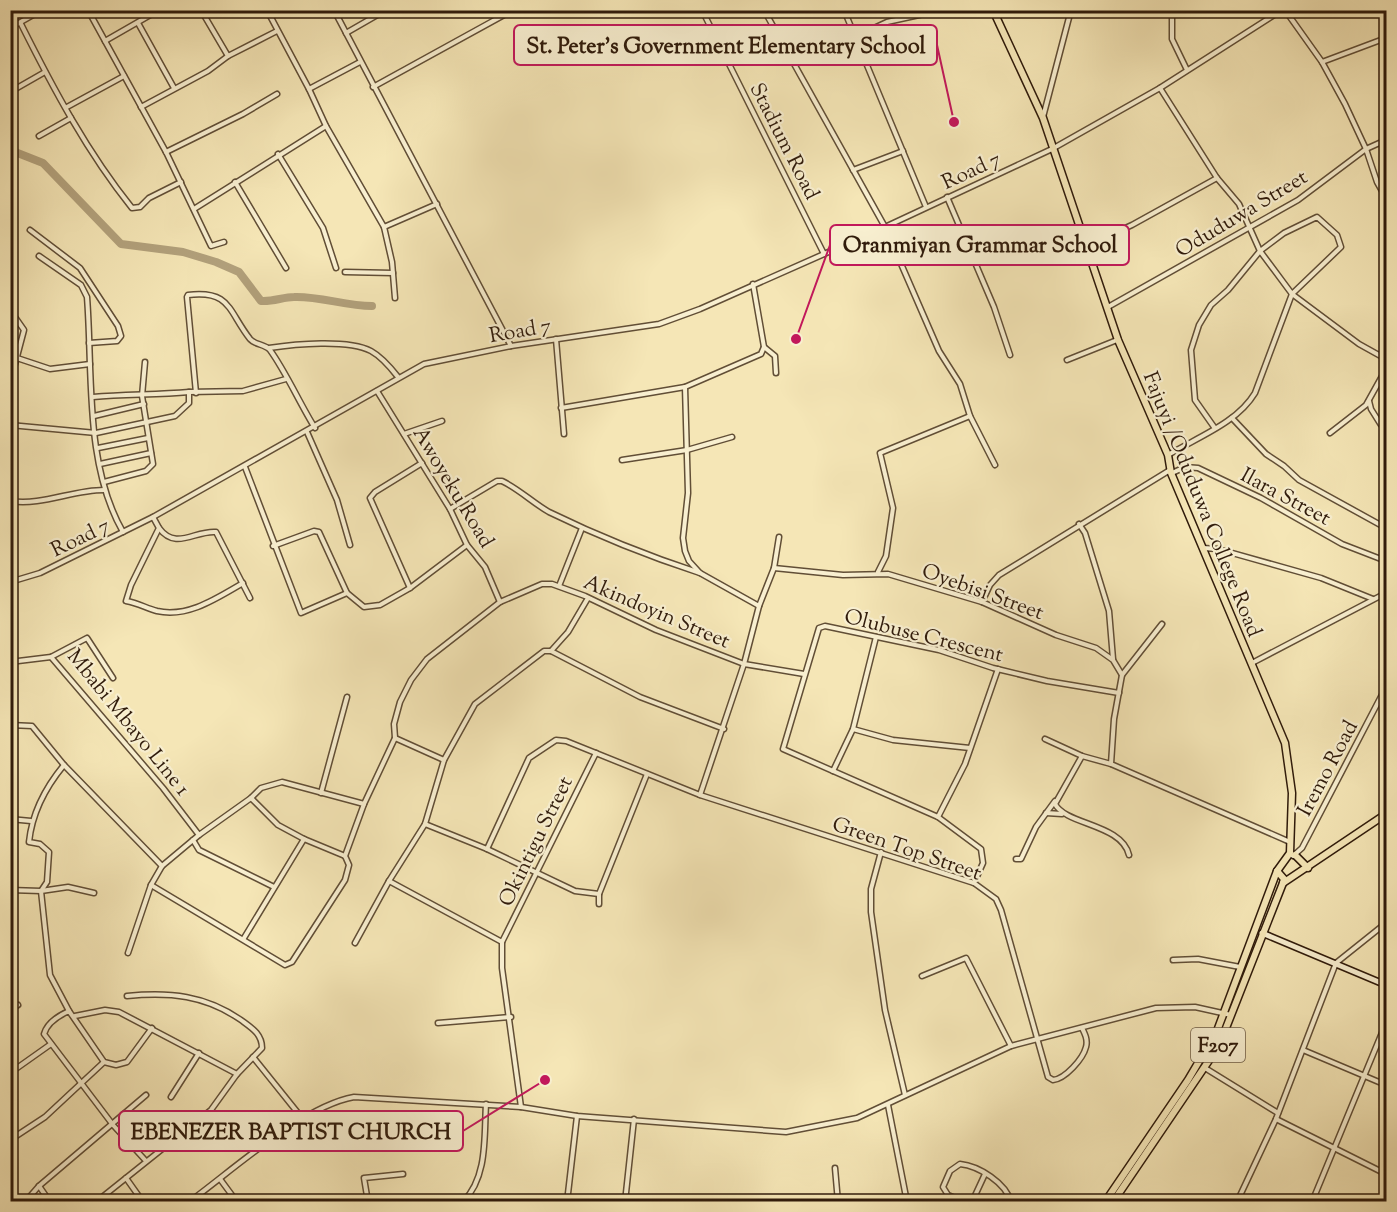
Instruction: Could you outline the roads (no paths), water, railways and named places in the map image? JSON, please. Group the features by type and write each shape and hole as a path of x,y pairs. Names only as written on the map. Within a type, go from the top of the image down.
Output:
{"main road":[{"name":"Fajuyi /Oduduwa College Road","path":"993,10 1043,118 1118,340 1168,455 1170,471 1285,743 1292,793 1290,842 1292,856"},
{"path":"1283,884 1386,814"},
{"path":"1283,884 1284,879 1277,872 1292,856 1308,868"},
{"name":"F207","path":"1105,1202 1207,1051 1277,872"},
{"name":"F207","path":"1114,1201 1205,1068 1231,1015 1283,884"}],"street":[{"path":"10,28 21,24 42,10"},
{"path":"88,10 166,152 210,246 224,242"},
{"path":"105,41 159,10"},
{"path":"201,10 228,56"},
{"path":"267,10 326,126 384,227 393,273 394,298"},
{"path":"334,10 511,346"},
{"path":"346,33 386,10"},
{"path":"373,87 513,10"},
{"name":"Stadium Road","path":"702,10 824,254"},
{"path":"764,10 885,227 939,351 960,384 970,416 995,465"},
{"path":"844,10 857,36 926,207"},
{"path":"908,10 909,16"},
{"path":"857,36 884,23 942,10"},
{"path":"1043,118 1071,10"},
{"path":"1172,10 1172,39 1187,70"},
{"path":"1284,10 1322,62 1366,149 1377,182 1386,198"},
{"name":"Road 7","path":"10,582 40,573 153,517 315,428 398,377 424,364 511,346 659,324 885,227 1052,149 1160,88 1284,10"},
{"path":"138,23 174,88"},
{"path":"21,24 71,118 99,164 132,208 140,207 149,198 181,182"},
{"path":"141,107 208,71 228,56 278,31"},
{"path":"1322,62 1386,38"},
{"path":"309,89 360,62"},
{"path":"10,92 45,72"},
{"path":"67,107 124,76"},
{"path":"1160,88 1217,178 1239,204 1260,251 1292,294 1351,339 1386,359"},
{"path":"166,152 243,114 277,94"},
{"path":"39,136 71,118"},
{"path":"194,209 278,154 326,126"},
{"name":"Oduduwa Street","path":"1108,307 1298,200 1366,149 1386,140"},
{"path":"853,170 903,151"},
{"path":"278,154 323,228 336,268"},
{"path":"1085,247 1132,225 1217,178"},
{"path":"235,182 286,268"},
{"path":"947,197 994,307 1010,355"},
{"path":"384,227 437,204"},
{"path":"1168,455 1246,408 1255,393 1292,294 1340,249 1342,244 1337,235 1317,217 1284,233 1260,251 1228,290 1211,305 1199,325 1191,350 1195,400 1214,427"},
{"path":"30,230 80,268 118,326 121,336 117,340 89,343"},
{"path":"39,256 81,285 87,297 94,416 100,464 104,490 123,532"},
{"path":"345,272 393,273"},
{"path":"561,408 685,387 761,354 764,347 753,284"},
{"path":"196,393 188,295 219,297 234,312 251,340 269,348 294,344 356,346 371,351 398,377"},
{"path":"10,310 24,330 10,383"},
{"path":"556,339 564,434"},
{"path":"1067,360 1118,340"},
{"path":"764,347 775,356 776,373"},
{"path":"269,348 315,428"},
{"path":"17,358 50,369 90,364"},
{"path":"104,482 151,468 153,464 142,396 145,362"},
{"path":"1330,433 1348,418 1357,414 1370,401 1386,369"},
{"path":"93,397 134,393 142,396 243,391 286,379"},
{"path":"685,387 688,493 683,538 689,561 700,573"},
{"name":"Awoyeku Road","path":"377,391 450,509 467,545 485,567 500,602"},
{"path":"10,424 96,433 146,420 175,416 189,403 189,392"},
{"path":"1370,401 1371,409 1382,425"},
{"path":"94,416 144,404"},
{"path":"878,572 886,556 893,508 880,453 970,416"},
{"path":"1232,418 1266,454 1284,465 1299,480 1386,528"},
{"path":"404,434 442,421"},
{"path":"307,432 338,500 350,545"},
{"path":"622,460 687,450 732,437"},
{"path":"98,448 148,438"},
{"path":"100,464 151,453"},
{"path":"410,588 370,498 375,492 422,463"},
{"path":"245,466 273,546 303,615 347,593"},
{"name":"Ilara Street","path":"1170,471 1185,467 1198,468 1261,498 1342,544 1386,561"},
{"path":"982,602 990,585 999,574 1170,471"},
{"path":"450,509 497,481 502,481 542,508 582,528 642,553 700,573 759,606"},
{"path":"10,501 27,504 88,490 104,490"},
{"path":"153,517 159,528 168,536 180,540 216,532 250,597"},
{"path":"1079,524 1085,533 1110,611 1113,660"},
{"path":"159,528 131,585 126,601 142,603 156,611 183,613 243,583"},
{"name":"Akindoyin Street","path":"559,586 582,528"},
{"path":"273,546 314,531 319,532 347,593 359,606 368,608 380,605 410,588 467,545"},
{"path":"700,795 724,729 759,606 774,568 779,537"},
{"path":"1203,548 1218,549 1321,578 1373,599"},
{"name":"Oyebisi Street","path":"774,568 843,574 878,572 982,602 1056,635 1096,648 1113,660 1122,675"},
{"name":"Akindoyin Street","path":"244,938 285,965 292,962 345,880 349,865 345,856 364,804 394,738 394,724 400,702 411,680 427,659 500,602 542,584 559,586 656,630 744,664 804,674"},
{"path":"1250,664 1386,593"},
{"path":"551,651 568,632 588,598"},
{"path":"1111,765 1122,675 1162,624"},
{"name":"Olubuse Crescent","path":"974,883 983,863 981,849 938,818 783,750 804,674 822,626 939,650 998,669 1047,681 1119,693"},
{"path":"833,771 853,729 876,637"},
{"name":"Mbabi Mbayo Line 1","path":"113,678 92,643 84,638 51,657 163,788 199,835"},
{"path":"355,943 389,881 426,824 425,817 444,760 475,704 544,651 551,651 640,697 724,729"},
{"path":"10,662 51,657"},
{"path":"938,818 971,748 998,669"},
{"name":"Iremo Road","path":"1292,856 1302,848 1386,687"},
{"path":"321,793 347,697"},
{"path":"10,725 32,726 64,765 162,866"},
{"path":"853,729 893,740 971,748"},
{"path":"394,738 444,760"},
{"name":"Green Top Street","path":"487,849 529,758 556,740 596,753 700,795 974,883 996,899 1001,910 1048,1077 1059,1079 1086,1048 1087,1039 1082,1028"},
{"path":"1045,740 1082,756 1111,765 1290,842"},
{"name":"Okintigu Street","path":"502,942 596,753"},
{"path":"1016,859 1021,859 1045,813 1082,756"},
{"path":"64,765 31,821 28,842 40,844 49,852 47,882 41,891 50,975 69,1011 75,1016 104,1062 116,1065 127,1062 152,1028"},
{"path":"599,904 599,894 647,774"},
{"path":"128,953 151,885 162,866 261,788 282,782 364,804"},
{"path":"1061,790 1055,804 1060,812 1117,839 1127,846 1129,855"},
{"path":"251,798 278,825 345,856"},
{"path":"1045,813 1068,815"},
{"path":"10,819 31,821"},
{"path":"426,824 487,849 575,891 599,894"},
{"path":"151,885 244,938 304,839"},
{"path":"193,840 199,850 274,887"},
{"path":"881,852 871,889 872,912 885,1010 905,1095"},
{"path":"389,881 502,942 502,968 521,1107"},
{"path":"10,890 41,891 68,887 94,893"},
{"path":"1237,1202 1276,1119 1336,963 1386,923"},
{"path":"1262,933 1386,985"},
{"path":"922,976 966,958 1011,1046"},
{"path":"1173,960 1198,959 1240,967"},
{"path":"96,1202 210,1110 237,1074 262,1048 262,1039 254,1029 198,997 162,992 127,996"},
{"path":"10,1009 18,1005"},
{"path":"189,1202 302,1118 336,1100 354,1097 486,1104 577,1116 786,1132 857,1118 1011,1046 1156,1008 1195,1007 1231,1015"},
{"path":"69,1011 58,1016 45,1029 45,1036 113,1125 146,1161"},
{"path":"75,1016 95,1011 119,1012 237,1074"},
{"path":"438,1023 510,1017"},
{"path":"1312,1202 1386,1023"},
{"path":"10,1073 51,1044"},
{"path":"1303,1050 1386,1085"},
{"path":"171,1097 199,1053"},
{"path":"253,1057 302,1118"},
{"path":"10,1140 45,1117 104,1062"},
{"path":"1205,1068 1278,1113"},
{"path":"25,1202 39,1186 146,1095"},
{"path":"463,1202 480,1173 486,1104"},
{"path":"888,1105 907,1202"},
{"path":"567,1202 577,1116"},
{"path":"625,1202 634,1119"},
{"path":"1276,1119 1386,1174"},
{"path":"963,1202 944,1191 943,1187 950,1171 960,1164 998,1181 1011,1202"},
{"path":"835,1168 838,1202"},
{"path":"368,1202 364,1178 403,1174"},
{"path":"972,1202 985,1174"},
{"path":"126,1178 143,1202"},
{"path":"220,1179 237,1202"},
{"path":"39,1186 50,1202"}],"waterway":[{"path":"10,150 43,163 121,244 183,252 216,262 239,272 261,301 304,297 372,306"}],"place":[{"name":"St. Peter's Government Elementary School","path":"954,122"},
{"name":"Oranmiyan Grammar School","path":"796,339"},
{"name":"EBENEZER BAPTIST CHURCH","path":"545,1080"}]}
